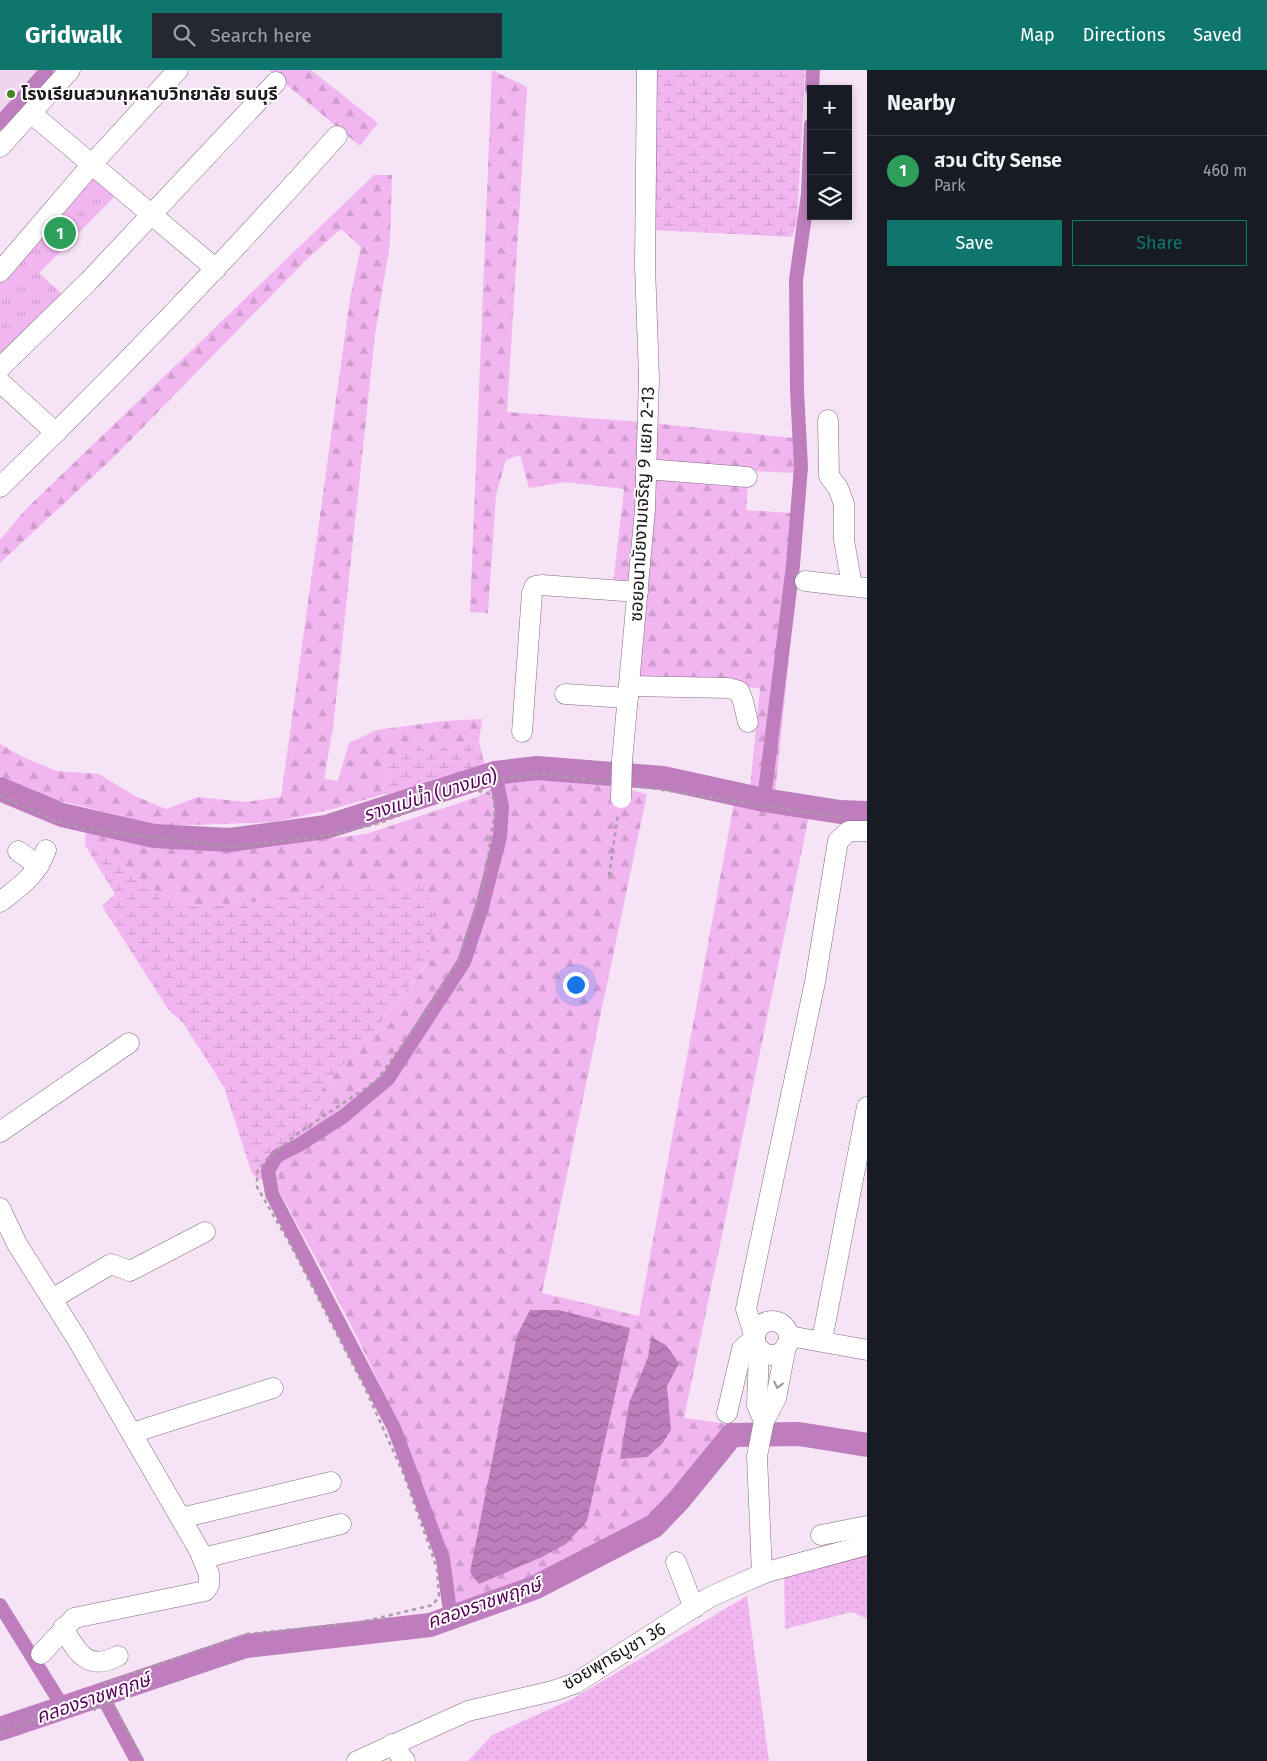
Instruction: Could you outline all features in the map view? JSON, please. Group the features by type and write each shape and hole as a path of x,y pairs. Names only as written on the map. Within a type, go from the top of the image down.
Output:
{"street":[{"path":"0,147 70,70"},
{"path":"0,272 92,163 178,70"},
{"name":"ซอยอนามัยงามเจริญ 9 แยก 2-13","path":"622,789 622,761 638,592 646,469 649,378 645,266 647,70"},
{"path":"0,368 88,282 276,82"},
{"path":"32,114 216,269"},
{"path":"0,487 56,433 216,269 337,136"},
{"path":"0,382 56,433"},
{"path":"805,581 860,587 844,540 844,504 838,488 829,476 828,420"},
{"path":"646,469 748,477"},
{"path":"522,732 532,602 536,586 638,592"},
{"path":"564,694 729,688 738,691 743,701 748,722"},
{"path":"788,1341 783,1350 773,1355 768,1354 757,1343 746,1309 815,982 838,841 844,834 854,830 867,832"},
{"path":"0,902 29,880 43,858 18,851"},
{"path":"0,1132 129,1042"},
{"path":"822,1340 867,1107"},
{"path":"0,1208 17,1244 52,1299 181,1518 203,1558 209,1574 209,1585 205,1590 74,1618 41,1654"},
{"path":"52,1299 111,1264 130,1270 205,1232"},
{"path":"762,1431 756,1405 759,1327 768,1322 779,1323 784,1326 788,1341 776,1398 762,1431 757,1456 762,1574"},
{"path":"788,1341 822,1340 867,1350"},
{"path":"727,1413 742,1350 757,1343"},
{"path":"132,1433 272,1388"},
{"path":"181,1518 331,1482"},
{"path":"203,1558 341,1524"},
{"path":"821,1535 853,1542 867,1526"},
{"name":"ซอยพุทธบูชา 36","path":"357,1761 468,1710 553,1691 576,1683 710,1597 762,1574 853,1542"},
{"path":"676,1562 694,1608"},
{"path":"63,1628 80,1655 87,1659 108,1662 118,1656"},
{"path":"392,1744 405,1761"}],"path":[{"path":"0,796 28,807 51,820 81,828 230,847 331,835 380,823 438,798 490,780 544,774 622,789 842,818"},
{"path":"143,1761 112,1702 105,1683 246,1634 357,1623 433,1605 439,1596 437,1568 404,1475 356,1371 290,1244 257,1188 258,1172 267,1158 298,1134 376,1081 425,1014 458,961 484,883 495,811 493,795 469,788"},
{"path":"609,876 622,789"},
{"path":"0,1730 92,1700 95,1710 112,1702"}],"shaded area":[{"name":"โรงเรียนสวนกุหลาบวิทยาลัย ธนบุรี","path":"0,70 44,70 0,118"}],"green space":[{"path":"269,70 311,70 378,123 360,146"},
{"path":"492,70 527,87 507,412 641,422 638,515 628,587 613,585 624,489 566,482 529,488 520,455 506,460 496,495 488,613 470,612"},
{"path":"654,70 805,70 797,221 792,237 652,230"},
{"path":"97,175 117,194 39,273 63,295 0,358 0,282 90,177"},
{"path":"374,175 392,175 390,243 375,335 333,728 324,779 338,781 349,743 377,730 444,721 482,719 479,742 411,750 390,762 384,794 333,809 275,822 162,826 24,792 0,776 0,744 25,758 57,771 99,774 135,796 166,809 198,797 246,802 281,797 350,299 361,247 341,229 309,257 115,456 0,563 0,540 27,508"},
{"path":"653,423 793,438 795,473 749,471 746,510 790,513 803,520 775,794 750,788 760,688 636,680"},
{"path":"479,742 485,766 400,795 384,794 390,761 411,750"},
{"path":"549,778 612,785 647,794 542,1293 639,1316 734,803 809,816 684,1418 750,1427 737,1444 680,1490 654,1515 590,1553 455,1612 432,1520 400,1430 351,1325 278,1189 279,1163 300,1138 318,1111 321,1090 381,1022 428,963 262,901 195,907 141,885 114,854 85,845 86,825 107,835 231,851 366,834 477,797 504,782","holes":["651,1338 667,1386 671,1430 629,1403 648,1357"]},
{"path":"85,845 114,854 141,885 195,907 262,901 340,884 423,884 434,912 428,962 381,1022 321,1090 318,1111 300,1138 279,1163 278,1189 252,1174 224,1087 183,1023 168,1009 102,906 115,894"},
{"path":"867,1555 867,1619 852,1612 785,1629 784,1577"},
{"path":"747,1596 769,1761 468,1761 492,1735 572,1699"}],"water":[{"path":"530,1310 558,1310 630,1328 587,1521 566,1544 542,1557 479,1584 470,1572 517,1335"},
{"path":"651,1337 666,1345 679,1363 667,1386 671,1430 662,1444 647,1457 620,1459 629,1403 648,1357"}],"waterway":[{"path":"0,123 47,70"},
{"path":"812,85 813,70"},
{"path":"764,800 793,565 801,467 797,391 796,280 808,194 811,130"},
{"name":"รางแม่น้ำ (บางมด)","path":"0,789 62,815 154,836 230,840 326,827 495,773 537,768 663,778 764,800 840,812 867,813"},
{"path":"451,1619 443,1559 394,1428 272,1194 268,1171 277,1156 299,1145 344,1116 388,1079 464,962 482,907 500,837 502,807 495,773"},
{"name":"คลองราชพฤกษ์","path":"0,1729 246,1646 430,1625 534,1588 654,1526 679,1500 732,1435 799,1434 867,1445"},
{"path":"0,1605 63,1707"},
{"path":"101,1694 137,1761"}],"place":[{"name":"โรงเรียนสวนกุหลาบวิทยาลัย ธนบุรี","path":"11,94"},
{"name":"สวน City Sense","path":"60,233"}]}
